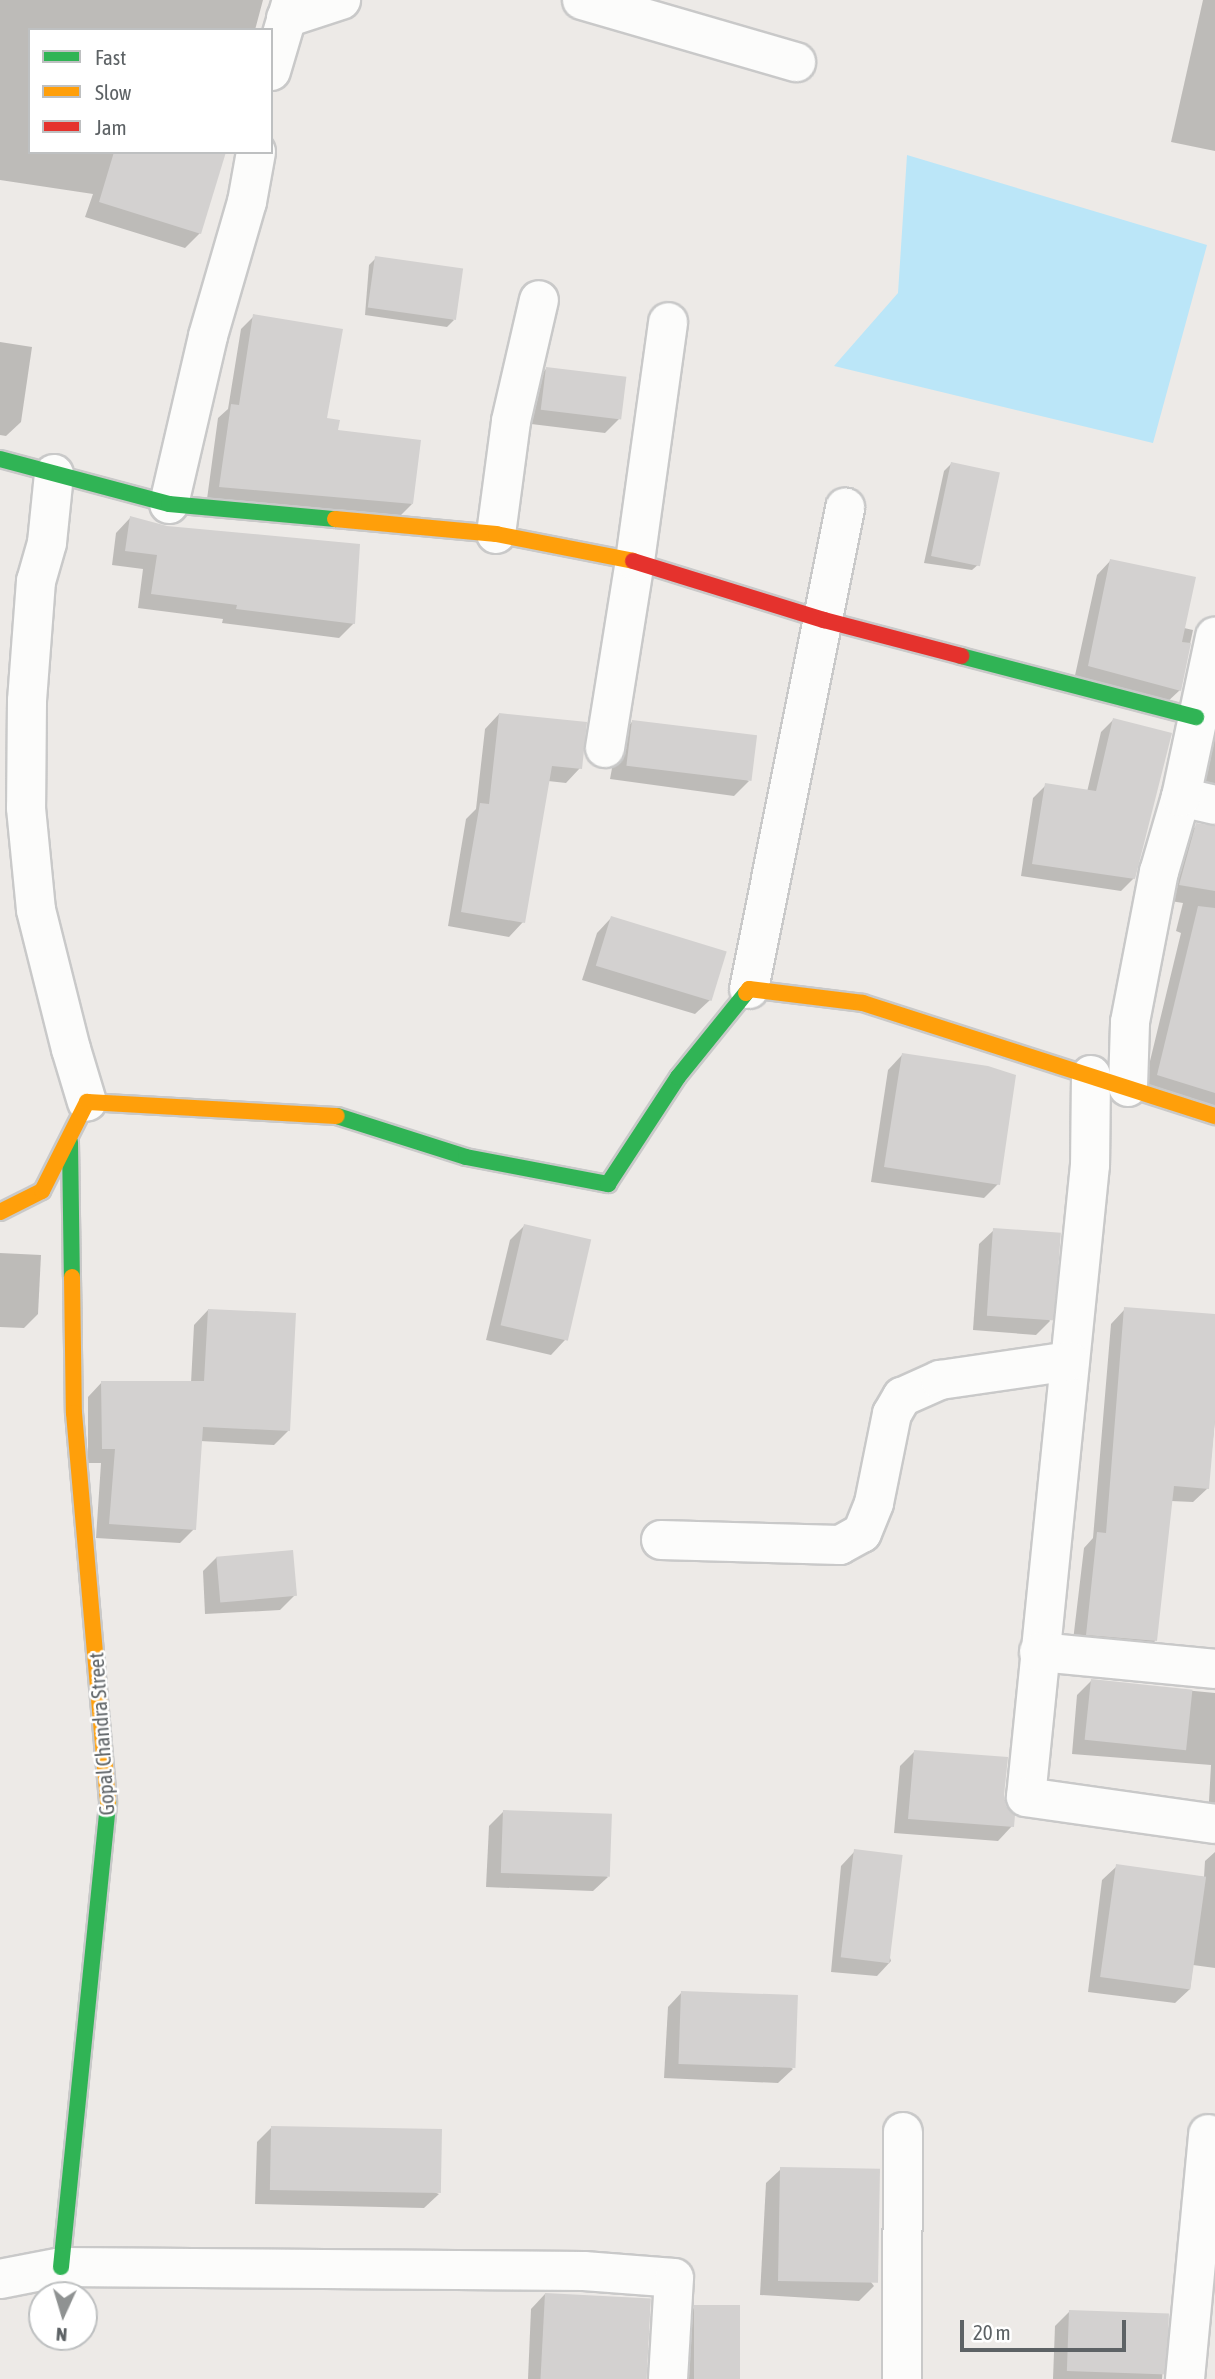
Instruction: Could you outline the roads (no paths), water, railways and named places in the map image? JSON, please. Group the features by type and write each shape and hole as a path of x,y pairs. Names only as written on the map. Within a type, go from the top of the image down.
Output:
{"street":[{"path":"273,64 289,9 341,0"},
{"path":"582,0 796,62"},
{"path":"169,504 208,337 247,202 256,154"},
{"path":"496,534 511,421 538,300"},
{"path":"605,748 635,561 668,321"},
{"path":"0,459 169,504 496,534 635,561 824,620 1196,717"},
{"path":"0,1212 42,1191 88,1102 71,1049 36,910 26,808 27,701 36,581 47,543 54,474"},
{"path":"88,1102 343,1116 466,1157 608,1184 678,1077 749,989 845,507"},
{"path":"1128,1087 1133,1008 1159,872 1198,801 1196,717 1215,637"},
{"path":"749,989 863,1003 1215,1116"},
{"path":"1091,1075 1090,1165 1026,1797 1215,1824"},
{"name":"Gopal Chandra Street","path":"61,2267 109,1815 74,1413 69,1136"},
{"path":"661,1540 840,1545 862,1533 873,1503 892,1414 902,1397 940,1380 1070,1361"},
{"path":"1039,1651 1215,1670"},
{"path":"902,2379 903,2132"},
{"path":"1185,2379 1208,2134"},
{"path":"0,2279 61,2267 584,2271 674,2278 668,2379"}],"water":[{"path":"907,155 1207,245 1153,443 834,366 898,293"}]}
